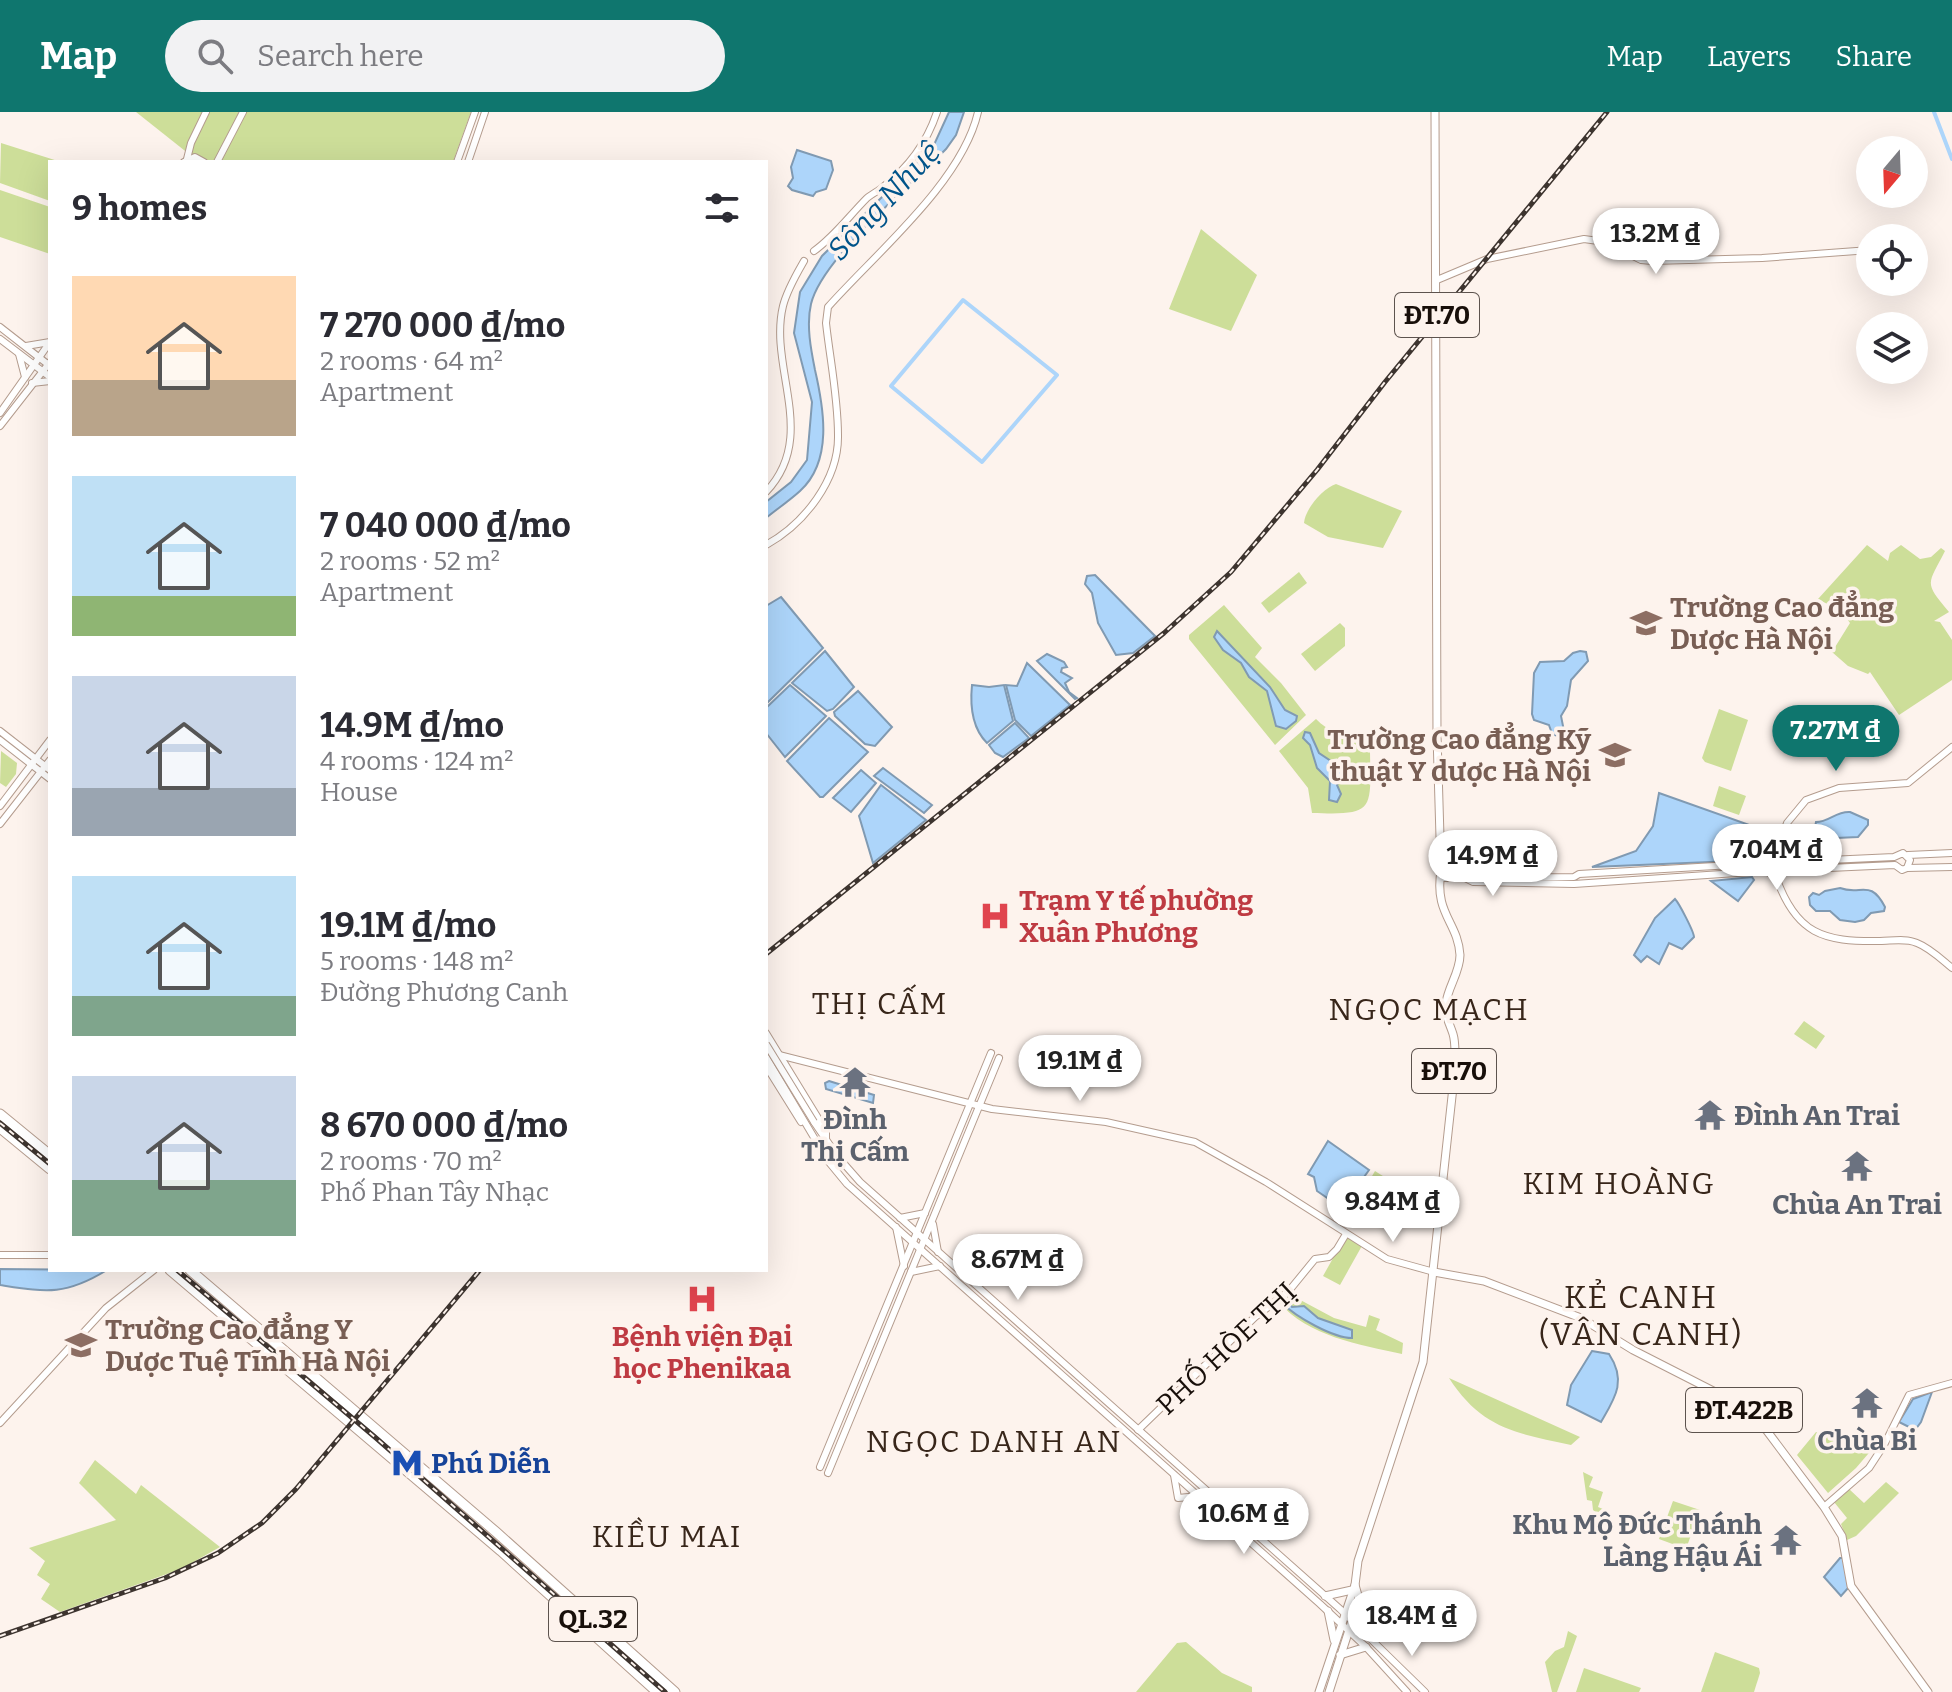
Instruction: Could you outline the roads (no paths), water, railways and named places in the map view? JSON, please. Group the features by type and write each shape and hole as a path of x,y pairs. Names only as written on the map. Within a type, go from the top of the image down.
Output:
{"highway":[{"path":"0,1114 48,1166"},
{"path":"0,1128 48,1154"},
{"name":"QL.32","path":"172,1272 675,1692"},
{"name":"QL.32","path":"192,1272 359,1414 546,1585 657,1692"},
{"path":"275,1358 283,1349"},
{"path":"323,1400 332,1391"},
{"path":"351,1423 359,1414"}],"main road":[{"name":"ĐT.70","path":"1329,1692 1336,1656 1334,1642 1416,1391 1428,1336 1454,1078 1454,1036 1446,1015 1446,1003 1460,955 1441,907 1440,878 1435,112"},
{"name":"ĐT.422B","path":"1434,1272 1484,1281 1581,1318 1633,1350 1733,1401 1767,1431 1824,1507 1842,1536 1851,1586 1928,1692"},
{"name":"ĐT.70","path":"1319,1692 1352,1620 1359,1599 1354,1588"},
{"path":"1325,1596 1354,1588"},
{"path":"1359,1599 1371,1637"},
{"path":"1328,1611 1334,1642"},
{"path":"1336,1656 1366,1647"}],"street":[{"path":"186,160 206,112"},
{"path":"218,160 243,112"},
{"path":"458,160 475,112"},
{"path":"469,160 485,112"},
{"path":"814,251 830,240 868,197 882,188 919,149 931,130 937,112"},
{"path":"768,544 781,536 819,497 833,465 838,437 826,323 828,307 939,189 967,142 978,112"},
{"path":"471,122 481,126"},
{"path":"1437,280 1487,259 1584,239 1605,242 1641,260 1652,261 1856,251"},
{"path":"768,490 776,480 791,441 790,399 780,335 783,306 804,261"},
{"path":"0,327 48,363"},
{"path":"0,339 48,377"},
{"path":"25,346 48,342"},
{"path":"0,426 27,383 33,364 48,345"},
{"path":"19,354 27,383"},
{"path":"0,413 48,365"},
{"path":"27,383 48,379"},
{"path":"0,731 24,754 23,776"},
{"path":"0,740 47,767 0,824"},
{"path":"0,806 48,743"},
{"path":"1440,878 1465,878 1473,882 1574,884 1766,867 1775,856 1787,823 1806,800 1839,788 1908,783 1952,747"},
{"path":"24,754 44,748"},
{"path":"32,783 48,779"},
{"path":"1894,861 1900,853 1952,853"},
{"path":"1907,868 1908,855"},
{"path":"1775,856 1785,866 1894,861"},
{"path":"1894,861 1902,870 1952,867"},
{"path":"1776,877 1782,875 1785,866"},
{"path":"1766,867 1776,877 1793,914 1820,935 1850,942 1911,941 1928,949 1952,968"},
{"path":"768,1044 779,1055 826,1131 822,1140"},
{"path":"768,1044 811,1124"},
{"path":"820,1467 991,1053"},
{"path":"779,1055 979,1107 1018,1114 1095,1120 1195,1142 1266,1182 1387,1259 1434,1272"},
{"path":"828,1473 999,1058"},
{"path":"768,1060 822,1140 849,1171 1371,1637 1425,1692"},
{"path":"768,1069 812,1139 822,1140"},
{"path":"822,1140 841,1178 1328,1611 1407,1692"},
{"path":"900,1218 925,1213"},
{"path":"932,1221 938,1252"},
{"path":"896,1227 904,1266"},
{"name":"PHỐ HÒE THỊ","path":"1138,1430 1255,1317 1296,1284 1315,1259 1329,1257 1346,1234"},
{"path":"0,1255 48,1255"},
{"path":"911,1272 940,1266"},
{"path":"0,1423 106,1308 151,1272"},
{"path":"868,1353 876,1356"},
{"path":"1824,1507 1869,1468 1909,1395 1952,1383"},
{"path":"1174,1474 1178,1498 1199,1496"},
{"path":"1366,1647 1371,1637"}],"water":[{"name":"Sông Nhuệ","path":"949,112 964,112 956,135 946,149 849,244 819,286 811,304 809,329 823,418 822,450 810,479 768,516 768,500 791,482 807,460 812,402 794,333 800,292 822,256 933,147"},
{"path":"797,150 831,161 833,170 826,189 813,196 788,186 793,178 791,167"},
{"path":"1095,575 1155,636 1133,653 1116,655 1098,623 1092,593 1085,584 1087,576"},
{"path":"781,597 823,648 768,702 768,605"},
{"path":"1217,631 1270,687 1285,710 1297,716 1296,721 1286,729 1276,726 1267,691 1249,677 1241,663 1223,650 1214,637"},
{"path":"825,651 854,687 833,709 827,711 792,683"},
{"path":"1580,651 1586,652 1588,661 1571,680 1567,706 1561,716 1564,731 1560,736 1555,736 1549,725 1534,720 1532,714 1534,673 1540,662 1564,661"},
{"path":"1047,654 1064,662 1067,667 1062,668 1061,672 1072,678 1065,683 1069,692 1077,698 1075,699 1037,661"},
{"path":"1027,663 1070,705 1031,736 1015,720 1006,685 1017,686"},
{"path":"790,685 826,716 785,757 768,736 768,706"},
{"path":"972,685 1004,685 1013,721 987,743 973,716"},
{"path":"858,691 892,727 875,746 865,744 835,716 834,712"},
{"path":"829,718 868,752 820,797 787,761"},
{"path":"1015,723 1029,738 1003,757 995,753 989,745"},
{"path":"1305,732 1310,733 1319,753 1343,772 1337,785 1341,794 1337,802 1329,800 1330,781 1317,768 1310,745 1303,738"},
{"path":"883,768 932,805 924,813 874,776"},
{"path":"861,770 876,783 851,812 833,798"},
{"path":"881,785 926,820 873,863 859,816"},
{"path":"1659,793 1772,833 1775,837 1770,849 1757,860 1592,867 1636,851 1653,826"},
{"path":"1850,812 1868,820 1868,825 1858,837 1836,838 1826,842 1807,838 1807,834 1814,832 1816,822"},
{"path":"1752,877 1754,880 1738,901 1711,881"},
{"path":"1840,888 1870,890 1880,898 1884,911 1871,913 1864,920 1855,922 1840,920 1830,911 1816,911 1810,905 1809,897 1813,893 1819,895"},
{"path":"1675,899 1694,937 1682,949 1669,943 1659,964 1647,956 1641,962 1634,955 1655,918"},
{"path":"829,1081 874,1095 873,1103 826,1089 825,1083"},
{"path":"1328,1141 1369,1170 1342,1208 1317,1191 1314,1177 1308,1174"},
{"path":"0,1269 103,1272 79,1284 55,1290 0,1285"},
{"path":"1287,1299 1292,1307 1304,1306 1318,1318 1352,1330 1352,1338 1325,1331 1305,1320 1282,1303"},
{"path":"1592,1351 1609,1354 1617,1373 1617,1389 1601,1422 1567,1405 1571,1385"},
{"path":"1932,1392 1915,1430 1899,1422 1913,1399"},
{"path":"1840,1558 1844,1558 1849,1587 1841,1596 1824,1577"}],"waterway":[{"path":"1934,112 1952,159"},
{"path":"963,300 1057,375 982,462 891,386 963,300"}],"railway":[{"path":"768,952 1164,633 1231,572 1607,112"},
{"path":"0,1123 48,1162"},
{"path":"179,1272 376,1438 665,1692"},
{"path":"0,1636 165,1578 218,1553 262,1523 296,1489 478,1272"}],"place":[{"name":"Trường Cao đẳng Dược Hà Nội","path":"1646,623"},
{"name":"Trường Cao đẳng Kỹ thuật Y dược Hà Nội","path":"1615,755"},
{"name":"Trạm Y tế phường Xuân Phương","path":"995,916"},
{"name":"Đình Thị Cấm","path":"855,1082"},
{"name":"Đình An Trai","path":"1710,1115"},
{"name":"Chùa An Trai","path":"1857,1166"},
{"name":"Bệnh viện Đại học Phenikaa","path":"702,1299"},
{"name":"Trường Cao đẳng Y Dược Tuệ Tĩnh Hà Nội","path":"81,1345"},
{"name":"Chùa Bi","path":"1867,1403"},
{"name":"Phú Diễn","path":"407,1463"},
{"name":"Khu Mộ Đức Thánh Làng Hậu Ái","path":"1786,1540"}],"district":[{"name":"THỊ CẤM","path":"880,1004"},
{"name":"NGỌC MẠCH","path":"1429,1010"},
{"name":"KIM HOÀNG","path":"1619,1184"},
{"name":"KẺ CANH (VÂN CANH)","path":"1641,1316"},
{"name":"NGỌC DANH AN","path":"994,1442"},
{"name":"KIỀU MAI","path":"667,1537"}]}
